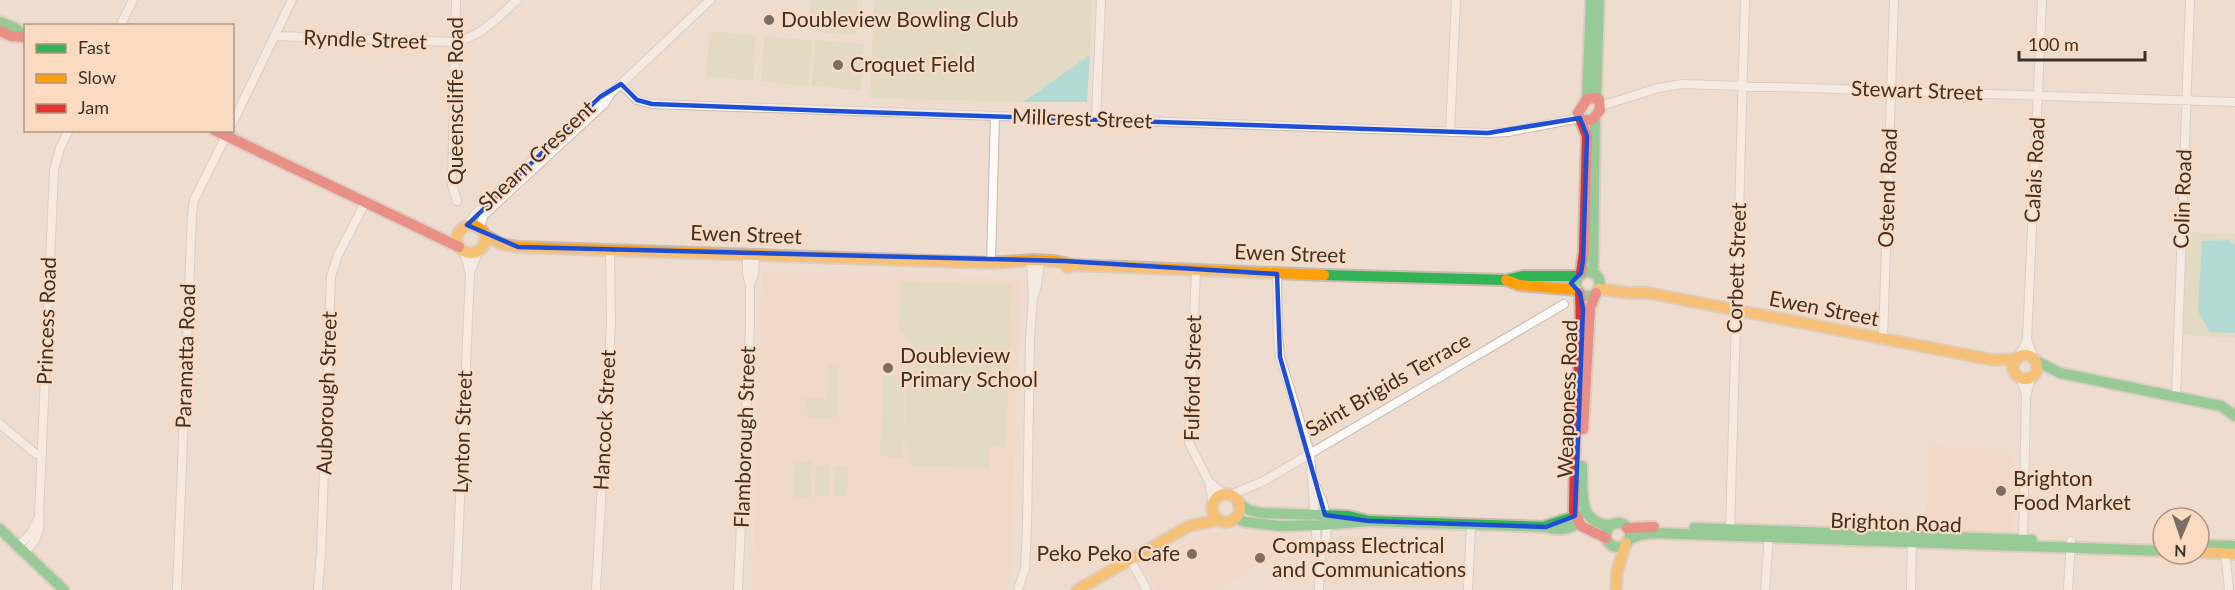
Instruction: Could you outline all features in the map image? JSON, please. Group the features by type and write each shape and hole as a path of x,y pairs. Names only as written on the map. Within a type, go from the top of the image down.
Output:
{"main road":[{"path":"1580,116 1588,122 1595,117 1591,0"},
{"path":"1580,116 1594,101 1599,0"},
{"path":"0,22 15,28 24,37"},
{"path":"0,31 24,38"},
{"path":"1580,116 1587,136 1584,252 1580,275"},
{"name":"Weaponess Road","path":"1580,518 1581,456 1589,356 1590,309 1597,283 1592,251 1595,117"},
{"name":"Ewen Street","path":"228,133 365,203 462,249 480,249 501,244 518,247 991,263 1004,260 1035,264 1064,261 1073,265 1277,274 1506,280 1519,285 1579,292 1588,296 1597,283"},
{"path":"462,229 457,238 462,249"},
{"name":"Ewen Street","path":"438,237 462,229 483,231 501,244"},
{"path":"480,249 483,231"},
{"name":"Ewen Street","path":"1506,280 1518,276 1557,278 1580,275 1597,283 1644,289 1649,293 1883,340 1993,360 2018,358"},
{"name":"Weaponess Road","path":"1580,275 1576,284 1582,319 1578,380 1580,518"},
{"path":"2060,373 2025,376 2013,365 2018,358 2026,355 2060,373 2221,406 2235,417"},
{"name":"Ewen Street","path":"1993,360 2025,376"},
{"path":"2025,376 2037,369 2035,360"},
{"path":"1077,590 1189,526 1215,500 1227,495 1249,510 1321,520"},
{"path":"1189,526 1235,518 1239,504"},
{"path":"1212,505 1215,516 1219,519"},
{"path":"1235,518 1251,522 1321,520 1348,516 1369,521 1546,527 1562,530 1570,529 1580,518"},
{"path":"1580,518 1603,526 1621,523 1628,528 1630,535 1617,572 1616,590"},
{"path":"1580,518 1584,530 1619,547 1627,542"},
{"path":"1611,525 1606,532 1617,572"},
{"name":"Brighton Road","path":"1628,528 2023,543 2151,544"},
{"path":"0,529 64,590"},
{"name":"Brighton Road","path":"1627,542 1640,535 1654,533 1730,532"},
{"name":"Brighton Road","path":"2070,544 2151,550"},
{"path":"2211,547 2230,550"},
{"path":"2211,551 2230,550"}],"street":[{"path":"121,24 133,0"},
{"path":"234,120 292,0"},
{"name":"Queenscliffe Road","path":"456,0 452,185 457,201"},
{"path":"454,42 473,37 483,31 517,0"},
{"name":"Shearn Crescent","path":"483,231 484,215 605,103 612,92 710,0"},
{"path":"1096,118 1101,0"},
{"path":"1450,132 1456,0"},
{"name":"Corbett Street","path":"1730,532 1745,0"},
{"name":"Ostend Road","path":"1883,340 1894,0"},
{"name":"Calais Road","path":"2018,358 2027,340 2042,0"},
{"name":"Colin Road","path":"2176,397 2190,0"},
{"name":"Ryndle Street","path":"275,36 454,42"},
{"name":"Millcrest Street","path":"621,84 637,100 652,105 1096,118 1450,132 1509,132 1580,116"},
{"name":"Stewart Street","path":"1594,101 1670,86 1743,85 2235,102"},
{"name":"Shearn Crescent","path":"462,229 600,97 612,92"},
{"path":"991,263 995,116"},
{"name":"Princess Road","path":"21,549 38,539 40,526 54,170 60,148 68,132"},
{"name":"Paramatta Road","path":"177,590 192,214 194,200 228,133"},
{"name":"Auborough Street","path":"318,590 331,276 338,255 365,203"},
{"name":"Lynton Street","path":"462,249 470,274"},
{"name":"Lynton Street","path":"456,590 470,274 480,249"},
{"name":"Hancock Street","path":"596,590 611,323 610,250"},
{"name":"Flamborough Street","path":"738,590 750,285 754,275 751,255"},
{"path":"1022,587 1026,551 1030,338 1033,297 1037,286 1035,264"},
{"name":"Fulford Street","path":"1196,270 1189,443 1209,482 1212,505"},
{"path":"1277,274 1280,357 1310,453 1312,494 1321,520 1324,546 1320,554 1319,590"},
{"name":"Saint Brigids Terrace","path":"1227,495 1262,482 1564,304"},
{"name":"Calais Road","path":"2027,340 2035,360"},
{"path":"2023,543 2025,376"},
{"path":"0,424 36,454 42,455"},
{"name":"Fulford Street","path":"1209,482 1227,495"},
{"path":"1468,590 1471,524"},
{"path":"1765,590 1769,534"},
{"path":"1911,590 1912,539"},
{"path":"2068,590 2070,544"},
{"path":"2229,590 2226,571 2230,550"},
{"path":"1130,559 1147,590"},
{"path":"2229,580 2235,570"}],"highlighted area":[{"path":"621,84 637,100 652,104 833,111 1488,133 1580,118 1587,136 1583,261 1581,273 1571,283 1580,293 1583,309 1575,516 1546,527 1369,521 1325,515 1280,357 1277,274 1064,261 518,247 467,225 600,97"}],"shaded area":[{"path":"762,271 1021,279 1010,590 752,590"},
{"path":"1929,444 2013,454 2012,526 2008,535 1925,532"},
{"path":"1214,532 1302,534 1305,538 1216,590 1156,590 1143,567 1199,536"}],"green space":[{"name":"Croquet Field","path":"811,0 858,0 855,35 808,31"},
{"path":"874,0 1092,0 1090,55 1023,102 870,98"},
{"path":"710,31 756,36 753,81 706,76"},
{"name":"Croquet Field","path":"765,36 812,41 808,86 761,81"},
{"name":"Croquet Field","path":"816,40 864,44 860,90 812,86"},
{"path":"2186,232 2235,234 2235,338 2184,335"},
{"path":"901,281 1012,285 1006,447 990,447 990,468 911,466 904,442 906,372 914,361 915,352 899,327"},
{"path":"829,365 838,365 837,417 810,418 803,398 827,399"},
{"path":"905,373 903,458 880,456 883,376 898,376"},
{"path":"794,461 812,461 811,498 793,497"},
{"path":"816,465 830,465 829,496 815,495"},
{"path":"834,466 848,466 847,496 833,496"},
{"path":"1339,536 1382,538 1380,551 1359,546 1355,557 1354,552 1349,550 1343,558 1335,558 1335,541"}],"water":[{"path":"1090,55 1087,102 1023,102"},
{"path":"2229,240 2235,245 2235,333 2210,332 2198,311 2202,241"}],"traffic: fast":[{"path":"1587,99 1591,0"},
{"path":"1596,98 1599,0"},
{"path":"0,22 15,28 24,36"},
{"path":"1593,272 1595,118"},
{"path":"1588,272 1597,275 1600,284 1597,293 1588,296 1579,293 1576,284 1579,275 1588,272"},
{"path":"1324,275 1506,280 1524,276 1578,276"},
{"path":"2036,361 2060,373 2221,406 2235,416"},
{"path":"1582,466 1583,496 1587,513 1592,519 1611,525"},
{"path":"1239,504 1261,513 1348,516 1365,520"},
{"path":"1546,526 1580,515"},
{"path":"1235,518 1246,522 1280,526 1369,521 1558,529 1578,523"},
{"path":"1618,523 1623,524 1629,530 1630,535 1629,540 1623,546 1618,547 1613,546 1607,540 1606,535 1607,530 1613,524 1618,523"},
{"path":"1694,528 2032,540"},
{"path":"0,529 64,590"},
{"path":"1628,540 1654,533 2151,551"},
{"path":"2211,545 2235,546"}],"traffic: slow":[{"path":"471,225 481,229 485,239 481,249 471,253 461,249 457,239 461,229 471,225"},
{"path":"485,235 501,244 518,247 991,263 1032,260 1073,265"},
{"path":"1067,267 1073,265 1324,275"},
{"path":"1506,280 1519,285 1577,290"},
{"path":"1599,289 1649,293 1993,360 2017,359"},
{"path":"2025,355 2030,356 2036,362 2037,367 2036,372 2030,378 2025,379 2020,378 2014,372 2013,367 2014,362 2020,356 2025,355"},
{"path":"1226,494 1236,498 1240,508 1236,518 1226,522 1216,518 1212,508 1216,498 1226,494"},
{"path":"1077,590 1189,526 1219,520"},
{"path":"1616,590 1617,571 1626,543"},
{"path":"2211,553 2235,554"}],"traffic: jam":[{"path":"0,31 11,36 24,37"},
{"path":"1581,273 1584,252 1587,136 1578,113 1587,99 1599,100 1600,110 1592,120 1582,120"},
{"path":"218,132 459,247"},
{"path":"1580,293 1574,511 1581,526 1606,538"},
{"path":"1583,429 1590,308 1596,293"},
{"path":"1627,528 1654,527"}],"place":[{"name":"Doubleview Bowling Club","path":"769,20"},
{"name":"Croquet Field","path":"838,65"},
{"name":"Doubleview Primary School","path":"888,368"},
{"name":"Brighton Food Market","path":"2001,491"},
{"name":"Peko Peko Cafe","path":"1192,554"},
{"name":"Compass Electrical and Communications","path":"1260,558"}]}
